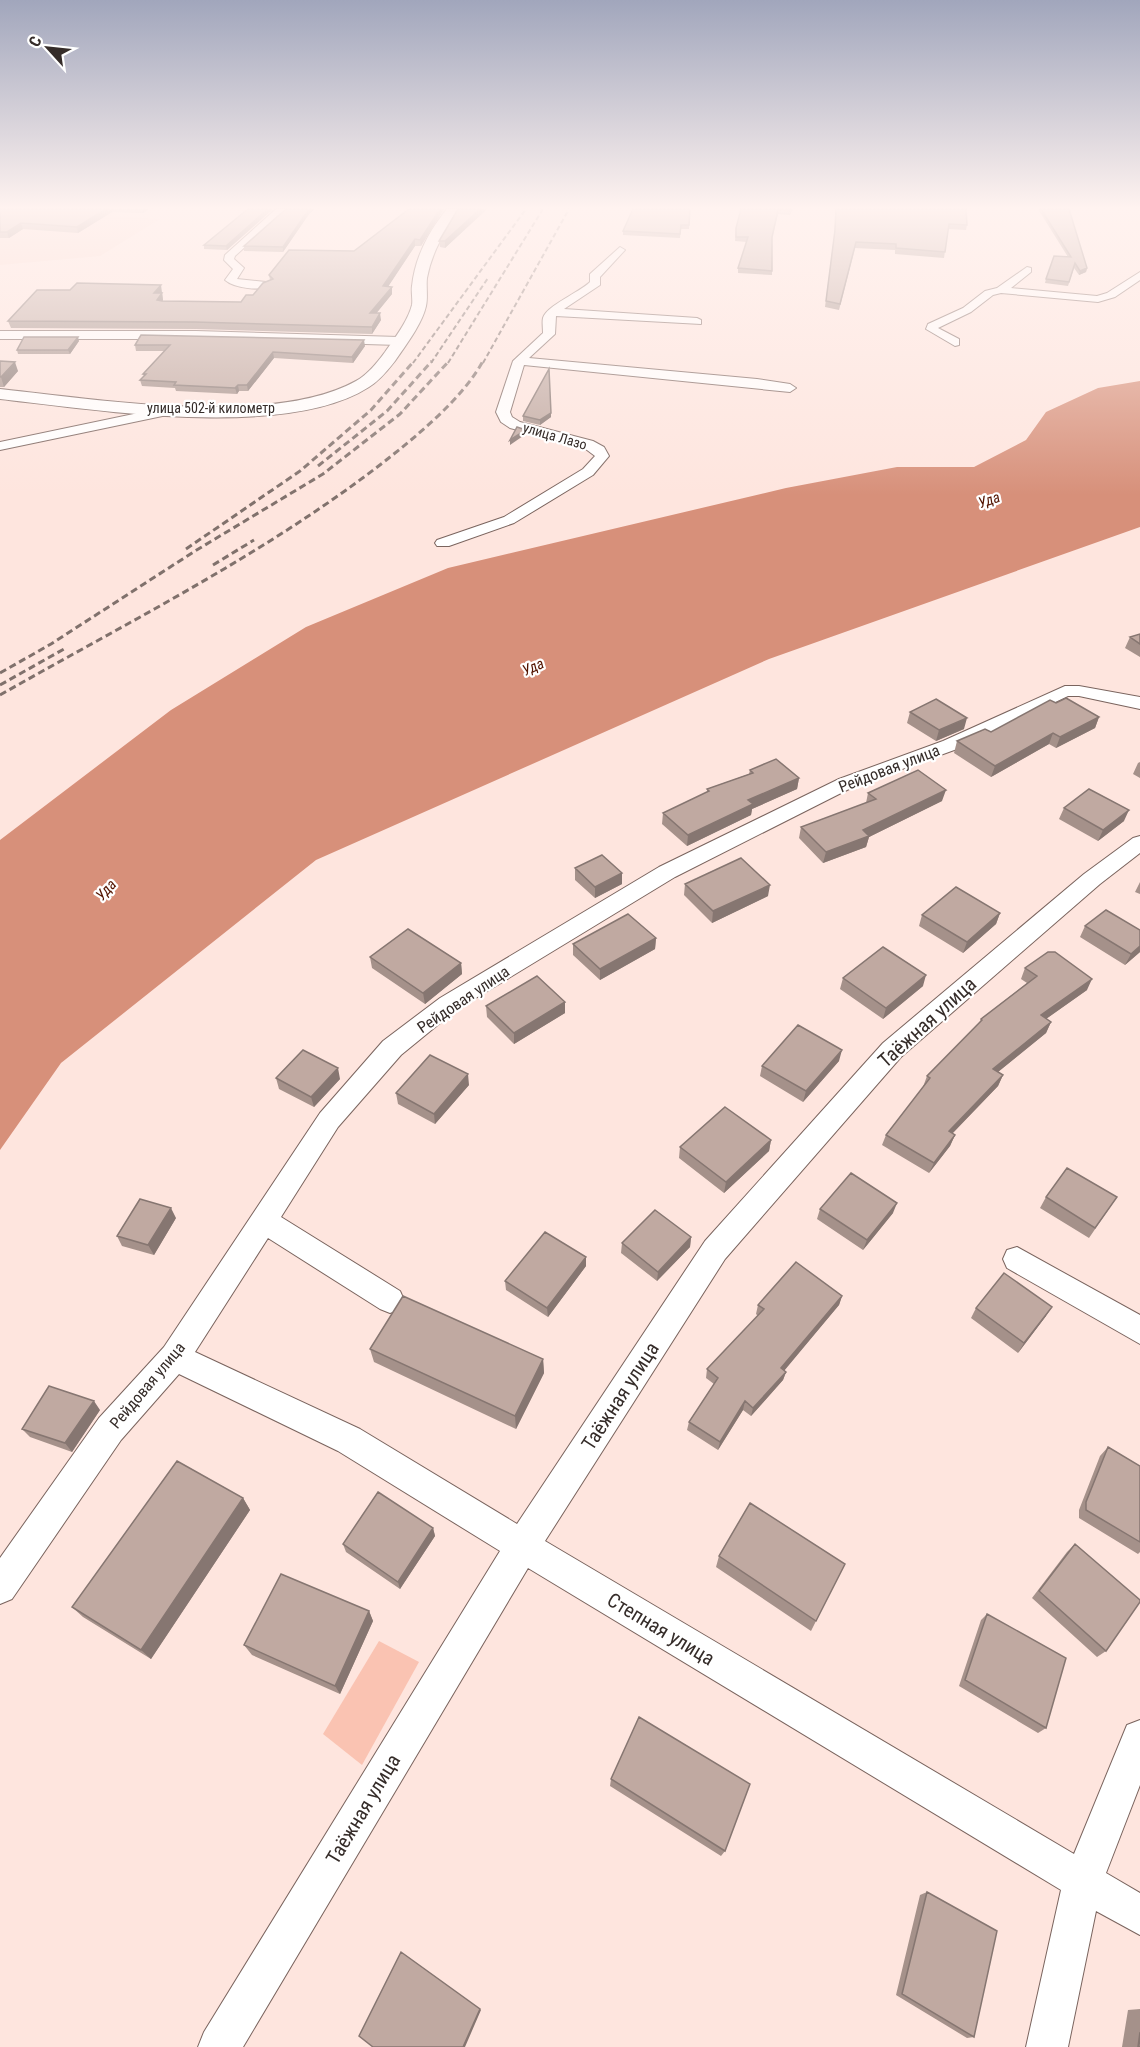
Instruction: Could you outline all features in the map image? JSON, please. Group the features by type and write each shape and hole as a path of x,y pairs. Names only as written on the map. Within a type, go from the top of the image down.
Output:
{"street":[{"name":"улица 502-й километр","path":"0,394 166,411 253,410 299,406 342,395 362,385 387,360 419,305"},
{"path":"552,312 564,305"},
{"path":"955,342 932,326 974,305"},
{"path":"552,312 697,322"},
{"name":"улица Лазо","path":"443,543 509,520 588,472 602,456 598,450 588,444 515,425 506,419 503,412 504,402 519,361 549,334 549,317 552,312"},
{"path":"0,335 196,335 399,341"},
{"path":"519,361 790,388"},
{"path":"0,446 166,411"},
{"name":"Рейдовая улица","path":"0,1587 110,1429 174,1357 329,1120 392,1048 448,1004 667,872 846,783 950,745 1065,691 1079,691 1140,702"},
{"name":"Таёжная улица","path":"219,2047 522,1546 715,1250 891,1050 1092,879 1140,843"},
{"path":"264,1221 390,1300"},
{"path":"1017,1259 1140,1330"},
{"name":"Степная улица","path":"174,1357 349,1440 522,1546 1140,1915"},
{"path":"1047,2047 1083,1881 1140,1738"}],"shaded area":[{"path":"379,1641 419,1662 362,1765 323,1734"}],"water":[{"name":"Уда","path":"1140,381 1140,527 769,659 316,860 61,1063 0,1150 0,840 171,710 306,627 448,568 786,488 897,467 974,467 1026,440 1046,412 1098,388"}],"building":[{"path":"23,305 377,305 370,313 380,313 372,327 195,322 8,321"},
{"path":"141,335 364,340 352,357 273,352 247,385 238,385 235,388 174,385 176,382 140,380 170,345 135,345"},
{"path":"24,337 78,337 68,350 17,350"},
{"path":"0,361 15,362 1,377 0,377"},
{"path":"549,369 551,413 540,420 523,416"},
{"path":"517,427 526,430 510,440"},
{"path":"1140,634 1140,644 1130,637"},
{"path":"1066,698 1099,717 1060,737 1053,733 995,766 957,741 985,729 991,732 1050,700 1056,703"},
{"path":"936,699 967,718 939,730 910,712"},
{"path":"776,759 799,778 748,800 753,804 688,835 663,813 709,791 707,789 753,773 750,770"},
{"path":"918,770 946,790 863,830 869,836 826,852 801,827 876,799 868,793"},
{"path":"1089,789 1129,810 1103,830 1064,808"},
{"path":"602,855 622,873 595,887 575,868"},
{"path":"741,858 770,885 713,911 685,884"},
{"path":"956,887 1000,913 967,942 922,915"},
{"path":"1106,910 1140,930 1140,946 1131,954 1085,926"},
{"path":"628,914 656,938 600,969 573,944"},
{"path":"408,929 461,963 423,993 370,957"},
{"path":"883,947 926,975 886,1008 843,978"},
{"path":"1048,952 1055,952 1092,979 1041,1015 1051,1022 993,1069 1003,1075 949,1131 955,1135 934,1163 886,1135 930,1078 927,1076 981,1019 1037,976 1025,968"},
{"path":"537,976 565,1002 514,1033 486,1006"},
{"path":"798,1025 842,1050 806,1091 762,1066"},
{"path":"303,1050 338,1068 311,1097 276,1078"},
{"path":"430,1055 468,1074 434,1114 396,1093"},
{"path":"725,1107 771,1140 726,1182 680,1147"},
{"path":"1067,1168 1117,1197 1095,1228 1046,1197"},
{"path":"851,1173 897,1203 867,1240 820,1209"},
{"path":"140,1199 171,1208 148,1245 117,1236"},
{"path":"655,1210 691,1237 658,1272 622,1243"},
{"path":"545,1232 586,1257 547,1308 505,1281"},
{"path":"796,1262 842,1296 781,1368 786,1372 753,1408 745,1401 720,1442 689,1422 718,1378 707,1369 764,1309 758,1305"},
{"path":"1004,1273 1052,1307 1024,1343 976,1308"},
{"path":"403,1296 543,1359 515,1416 370,1349"},
{"path":"49,1386 94,1401 65,1443 22,1429"},
{"path":"1108,1447 1140,1466 1140,1542 1086,1510 1086,1502"},
{"path":"177,1461 243,1498 141,1650 72,1607"},
{"path":"378,1492 433,1528 398,1582 343,1544"},
{"path":"750,1503 845,1564 816,1621 719,1556"},
{"path":"1075,1544 1140,1600 1106,1651 1039,1591"},
{"path":"281,1574 369,1611 335,1686 244,1645"},
{"path":"987,1614 1066,1658 1046,1728 965,1680"},
{"path":"639,1717 750,1784 725,1851 611,1779"},
{"path":"927,1892 997,1931 974,2037 902,1994"},
{"path":"401,1952 480,2009 463,2047 373,2047 359,2036"}],"railway":[{"path":"413,363 456,305"},
{"path":"431,363 470,305"},
{"path":"448,363 484,305"},
{"path":"483,363 516,305"},
{"path":"186,549 300,471 371,410 414,361"},
{"path":"318,466 387,411 432,361"},
{"path":"0,673 51,644 195,551 323,474 400,414 449,361"},
{"path":"0,695 197,585 246,556 340,494 398,451 439,415 464,389 483,361"},
{"path":"213,565 254,540"},
{"path":"0,685 64,649"}]}
